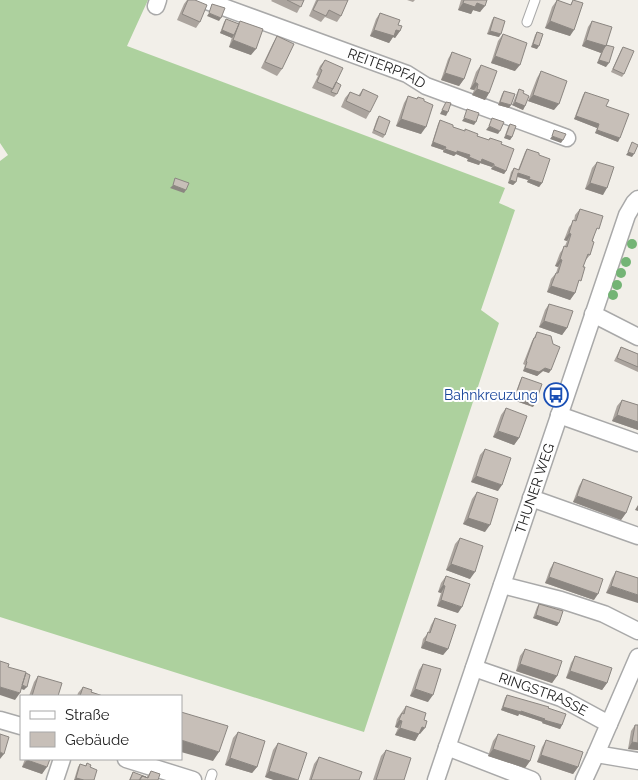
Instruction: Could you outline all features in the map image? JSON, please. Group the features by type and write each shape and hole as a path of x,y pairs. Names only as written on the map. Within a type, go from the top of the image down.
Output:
{"street":[{"name":"REITERPFAD","path":"204,0 407,74 426,86 567,138"},
{"name":"THUNER WEG","path":"436,780 627,215 638,199"},
{"path":"593,314 638,337"},
{"path":"559,415 638,443"},
{"path":"531,498 638,536"},
{"path":"502,585 561,600 604,614 638,631"},
{"path":"584,780 609,724 635,673 638,657"},
{"name":"RINGSTRASSE","path":"474,668 561,698 609,724"},
{"path":"0,720 20,726"},
{"path":"447,747 532,780"},
{"path":"596,754 638,761"},
{"path":"55,780 62,760"},
{"path":"129,760 193,780"}],"lane":[{"path":"527,22 535,0"}],"green space":[{"path":"0,0 148,0 127,46 505,188 499,203 515,210 481,310 499,323 364,732 0,617 0,161 8,155 0,143"}],"building":[{"path":"188,0 195,0 207,5 200,22 182,14"},
{"path":"287,0 304,0 301,7"},
{"path":"318,0 348,0 341,16 329,10 326,16 313,10"},
{"path":"464,0 487,0 485,6 477,3 475,7 463,3"},
{"path":"557,0 571,5 573,0 583,3 574,30 550,21"},
{"path":"212,4 225,8 221,18 209,13"},
{"path":"380,13 400,20 398,25 402,26 400,31 396,30 394,36 374,30"},
{"path":"494,17 505,21 501,34 490,31"},
{"path":"226,19 239,24 234,35 222,30"},
{"path":"240,21 263,29 256,49 233,40"},
{"path":"592,21 612,27 606,46 586,40"},
{"path":"537,32 543,34 539,46 533,44"},
{"path":"503,34 527,43 520,65 495,56"},
{"path":"277,36 294,44 282,69 265,62"},
{"path":"606,45 614,47 609,63 599,60"},
{"path":"623,47 634,51 624,74 613,69"},
{"path":"452,52 471,59 464,79 445,73"},
{"path":"325,60 343,68 333,89 317,82 322,70 320,69"},
{"path":"481,65 497,71 489,93 477,89 478,84 475,82"},
{"path":"541,71 567,81 559,104 533,95"},
{"path":"336,82 341,85 337,94 331,92"},
{"path":"363,89 378,96 370,112 346,101 350,92 360,96"},
{"path":"519,89 529,96 525,106 515,102"},
{"path":"504,91 515,94 511,105 500,102"},
{"path":"585,92 609,100 606,106 629,114 620,138 597,130 599,124 576,116"},
{"path":"408,96 424,99 424,101 433,105 426,127 401,119"},
{"path":"446,102 451,103 448,112 442,110"},
{"path":"467,109 479,113 476,122 464,118"},
{"path":"379,116 390,121 385,135 374,130"},
{"path":"492,118 504,122 500,131 489,126"},
{"path":"440,120 453,125 453,127 478,134 477,136 502,142 501,144 514,149 506,171 482,159 481,162 469,157 470,155 445,149 446,147 433,142"},
{"path":"510,124 516,126 512,137 506,135"},
{"path":"554,130 566,134 563,140 552,136"},
{"path":"632,142 638,145 634,154 628,152"},
{"path":"527,149 550,159 542,183 518,173 516,182 510,180 514,168 519,170"},
{"path":"597,162 614,167 607,188 590,183"},
{"path":"175,178 189,183 186,190 173,185"},
{"path":"580,209 603,216 599,229 597,228 592,241 594,242 590,255 588,254 583,267 585,267 581,281 579,280 575,293 551,286 556,273 558,273 564,246 567,247 573,220 576,221"},
{"path":"549,304 573,311 567,328 544,321"},
{"path":"537,332 551,336 553,344 560,347 551,370 545,368 539,372 525,368"},
{"path":"621,347 638,354 638,367 617,358"},
{"path":"522,377 542,384 535,404 515,397"},
{"path":"622,400 638,405 638,422 617,415"},
{"path":"506,408 527,416 519,438 498,431"},
{"path":"485,449 511,458 502,485 476,476"},
{"path":"583,479 632,497 626,513 577,496"},
{"path":"477,492 498,499 490,525 468,518"},
{"path":"460,538 483,546 475,572 451,564"},
{"path":"554,562 603,579 598,594 549,577"},
{"path":"616,571 638,578 638,595 611,586"},
{"path":"446,576 470,584 462,607 441,600"},
{"path":"539,604 563,611 559,623 536,615"},
{"path":"435,618 456,625 448,649 425,641"},
{"path":"525,649 562,661 557,676 520,664"},
{"path":"575,656 612,668 607,683 570,671"},
{"path":"0,661 9,664 8,667 26,672 20,693 0,687"},
{"path":"423,664 441,669 433,695 415,689"},
{"path":"26,673 30,675 27,687 22,685"},
{"path":"38,676 62,683 58,695 32,695"},
{"path":"83,687 100,695 80,695"},
{"path":"507,695 566,714 562,725 503,707"},
{"path":"406,706 426,713 424,720 427,721 425,728 422,727 419,734 400,728 402,721 399,720 402,713 404,714"},
{"path":"182,712 228,726 219,752 182,740"},
{"path":"635,725 638,725 638,743 632,742"},
{"path":"238,732 265,741 257,767 230,758"},
{"path":"0,734 9,737 4,754 0,752"},
{"path":"498,734 535,746 530,761 493,749"},
{"path":"546,740 583,752 578,767 541,755"},
{"path":"278,743 307,753 298,780 269,771"},
{"path":"386,750 411,758 404,780 376,780"},
{"path":"319,757 362,772 359,780 311,780"},
{"path":"27,760 50,760 47,767"},
{"path":"87,763 91,765 90,767 97,770 94,780 76,778 80,764 86,766"},
{"path":"151,771 160,774 158,780 140,780 142,776 148,778"},
{"path":"133,772 146,777 142,776 139,780 130,780"}],"place":[{"name":"Bahnkreuzung","path":"556,395"}]}
